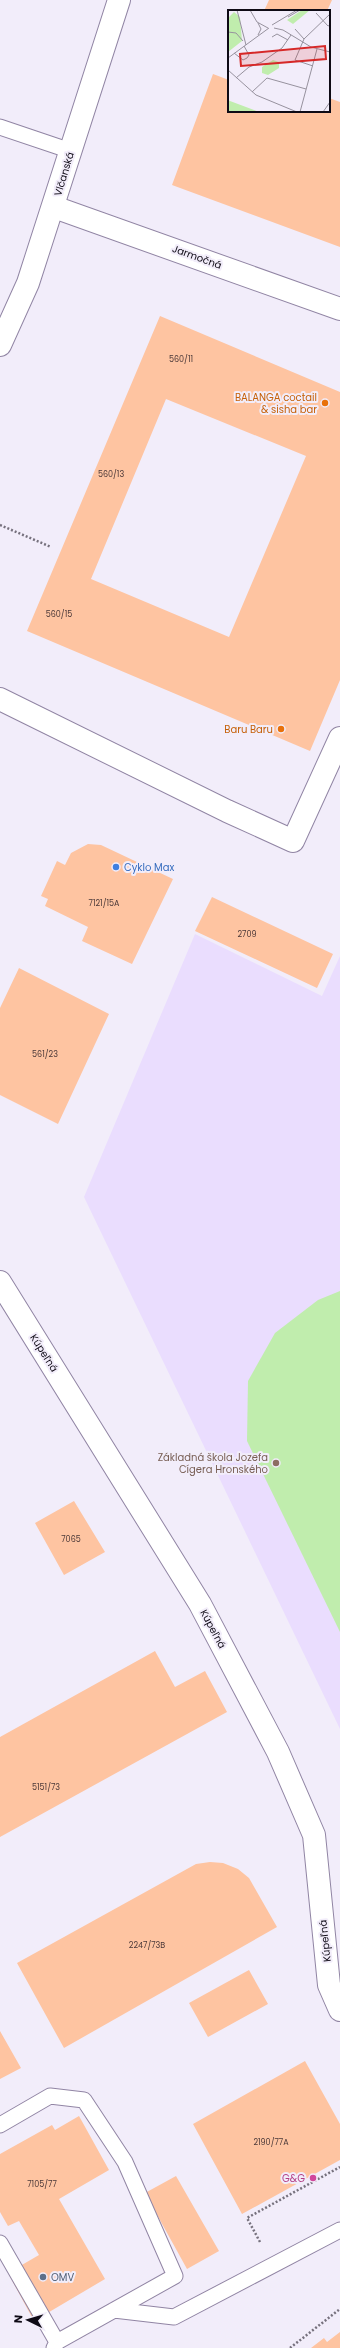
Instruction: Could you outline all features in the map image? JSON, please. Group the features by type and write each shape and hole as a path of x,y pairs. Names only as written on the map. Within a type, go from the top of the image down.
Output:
{"street":[{"name":"Vlčanská","path":"0,345 28,283 54,207 119,0"},
{"name":"Jarmočná","path":"54,207 340,309"},
{"path":"0,699 227,811 293,841 340,738"},
{"name":"Kúpeľná","path":"0,1282 200,1604 278,1752 314,1835 329,1985 340,2010"}],"lane":[{"path":"0,127 71,151"},
{"path":"0,2125 50,2096 84,2100 125,2162 175,2276 56,2345 0,2242"},
{"path":"114,2310 174,2317 340,2230"}],"path":[{"path":"0,525 51,547"},
{"path":"272,2266 247,2218 340,2166"},
{"path":"290,2348 340,2309"}],"shaded area":[{"name":"Základná škola Jozefa Cígera Hronského","path":"195,934 322,996 340,956 340,1729 84,1197"}],"green space":[{"path":"340,1291 340,1632 247,1441 248,1381 275,1333 318,1300"}],"building":[{"path":"269,0 332,0 327,10 264,10"},
{"path":"213,74 228,80 228,112 330,112 330,98 340,102 340,247 172,185"},
{"path":"160,316 340,392 340,680 310,751 27,631","holes":["166,399 306,456 229,637 91,579"]},
{"path":"88,844 101,845 173,879 132,964 82,941 88,927 45,906 48,899 41,896 57,861 65,865 71,853"},
{"path":"212,897 333,954 317,988 195,931"},
{"path":"19,968 109,1014 58,1124 0,1095 0,1008"},
{"path":"74,1501 105,1552 64,1575 35,1523"},
{"path":"155,1651 175,1687 205,1671 227,1712 0,1837 0,1737"},
{"path":"210,1862 223,1863 238,1869 249,1878 277,1927 64,2048 17,1963 196,1864"},
{"path":"249,1970 268,2004 208,2037 189,2003"},
{"path":"0,2031 21,2068 0,2079"},
{"path":"305,2061 340,2124 340,2160 242,2214 193,2124"},
{"path":"79,2116 109,2170 59,2199 105,2279 34,2321 8,2273 39,2255 19,2221 8,2226 0,2212 0,2154 52,2125 55,2130"},
{"path":"176,2176 219,2251 187,2269 145,2193"},
{"path":"340,2332 340,2348 311,2348 324,2338 327,2342"}],"place":[{"name":"BALANGA coctail & sisha bar","path":"325,403"},
{"name":"Baru Baru","path":"281,729"},
{"name":"Cyklo Max","path":"116,867"},
{"name":"Základná škola Jozefa Cígera Hronského","path":"276,1463"},
{"name":"G&G","path":"313,2178"},
{"name":"OMV","path":"43,2277"}]}
